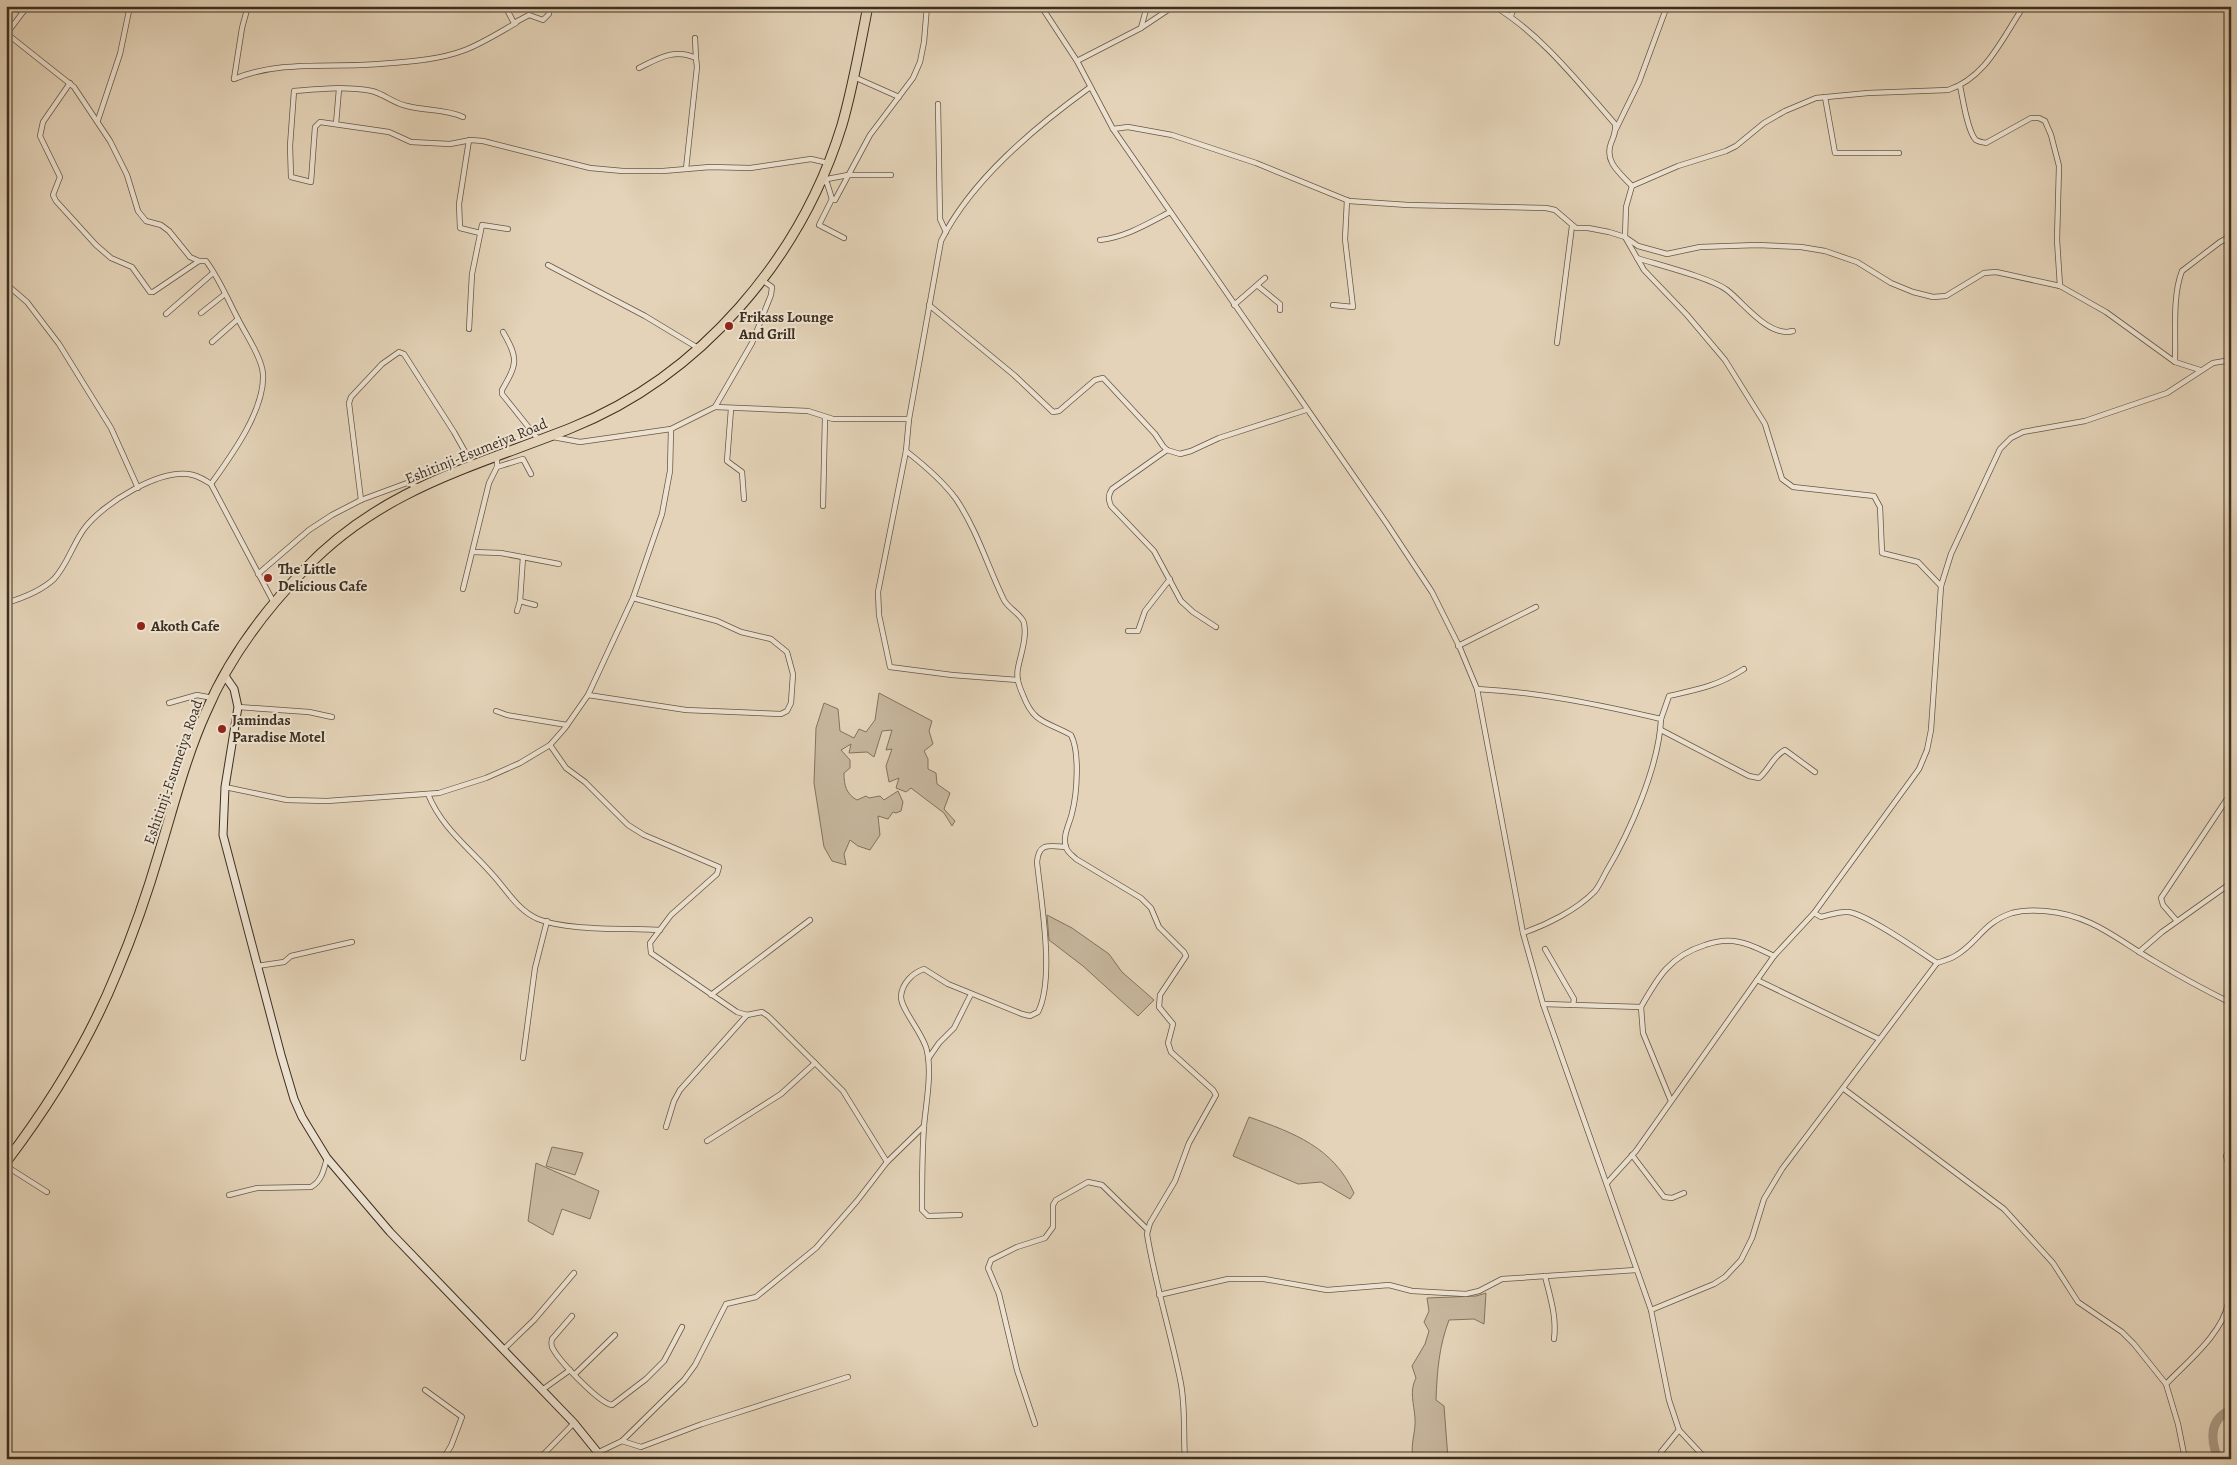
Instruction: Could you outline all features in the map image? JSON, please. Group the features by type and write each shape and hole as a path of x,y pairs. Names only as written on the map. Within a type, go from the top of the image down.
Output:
{"highway":[{"name":"Eshitinji-Esumeiya Road","path":"6,1164 41,1114 106,1000 130,939 189,757 213,698 224,676 274,603 306,568 336,540 368,516 419,487 472,464 550,436 605,412 635,396 670,373 700,349 748,299 762,280 793,232 821,180 841,128 868,6"}],"street":[{"path":"11,6 23,12"},
{"path":"28,6 8,32 11,37 70,82 98,120 127,176 138,211 146,221 161,225 169,231 190,257 199,262"},
{"path":"98,120 120,54 130,6"},
{"path":"248,6 242,28 234,79 252,72 275,68 378,64 438,57 479,44 529,15 543,20 549,14 549,6"},
{"path":"505,6 514,23 516,23"},
{"path":"844,238 819,225 832,200 836,199 870,135 913,78 920,62 927,6"},
{"path":"1041,6 1076,61 1113,129 1432,592 1458,646 1477,690 1523,933 1543,1004 1651,1310 1669,1400 1679,1430 1706,1459"},
{"path":"1141,28 1147,6"},
{"path":"1076,61 1141,28 1174,6"},
{"path":"1494,6 1511,16 1553,54 1615,124 1616,130"},
{"path":"1511,16 1514,6"},
{"path":"1632,186 1611,162 1609,156 1616,130 1636,89 1667,6"},
{"path":"1632,186 1678,166 1726,151 1736,146 1764,123 1816,98 1868,93 1917,93 1948,90 1960,86 1973,78 1988,62 2024,6"},
{"path":"686,169 697,67 696,38"},
{"path":"639,68 662,56 677,53 687,53 696,58"},
{"path":"853,76 899,97"},
{"path":"70,82 43,122 40,136 60,177 53,195 56,202 106,254 116,262 132,267 150,292 162,288 199,262 206,261 238,319 263,373 255,412 211,484"},
{"path":"1960,86 1970,127 1974,138 1979,142 1986,143 2031,118 2040,118 2045,121 2056,149 2059,166 2057,240 2060,286"},
{"path":"1018,680 952,676 890,666 879,615 878,592 906,451 909,419 941,241 951,220 968,197 1051,115 1089,88"},
{"path":"463,117 453,112 406,106 373,91 339,89 294,91 290,146 292,177 312,182 317,124 320,122 389,132 411,142 450,144 469,140 499,144 590,168 622,172 710,167 750,168 811,159 828,163"},
{"path":"336,124 339,89"},
{"path":"1825,97 1835,152 1900,153"},
{"path":"938,104 940,219 946,232"},
{"path":"1113,129 1128,127 1172,135 1256,163 1347,200 1363,204 1546,208 1555,210 1576,228 1609,232 1625,237 1638,246 1667,254 1700,248 1757,244 1801,247 1825,251 1856,262 1891,283 1913,292 1933,297 1946,296 1984,273 1996,272 2060,286 2106,312 2175,362 2200,370"},
{"path":"469,140 459,204 460,228 480,234"},
{"path":"821,180 848,175 891,175"},
{"path":"821,180 829,187 832,200"},
{"path":"1632,186 1626,207 1625,237 1644,270 1686,314 1724,360 1765,424 1782,479 1793,487 1874,496 1880,507 1882,553 1918,562 1941,586"},
{"path":"1333,305 1353,307 1345,239 1347,200"},
{"path":"1100,240 1116,238 1139,229 1170,212"},
{"path":"469,329 472,274 482,225 508,229"},
{"path":"1557,343 1572,226"},
{"path":"2175,362 2176,306 2179,278 2182,271 2213,246 2231,236"},
{"path":"1637,258 1726,289 1761,321 1772,327 1790,332 1793,331"},
{"path":"548,264 645,316 700,349"},
{"path":"166,314 213,273"},
{"path":"1234,305 1265,278"},
{"path":"550,436 580,442 672,429 715,407 752,343 771,295 772,287 762,280"},
{"path":"6,284 27,302 59,344 112,428 138,488"},
{"path":"1258,286 1280,304 1280,310"},
{"path":"201,313 225,294"},
{"path":"929,305 1014,375 1053,412 1059,411 1095,380 1103,378 1167,450 1180,454 1191,452 1219,438 1306,410"},
{"path":"212,342 238,319"},
{"path":"503,332 515,352 515,367 502,390 502,394 538,439"},
{"path":"361,500 349,403 350,397 382,364 399,352 404,354 434,400 472,464"},
{"path":"1607,1183 1632,1155 1774,956 1814,913 1918,770 1931,730 1941,586 1951,554 2000,449 2011,438 2023,432 2085,421 2142,402 2167,392 2213,363 2231,360"},
{"path":"715,407 808,411 825,417 909,419"},
{"path":"731,409 727,461 742,472 744,499"},
{"path":"823,506 825,417"},
{"path":"225,787 287,800 327,801 428,794 466,786 486,778 520,763 550,745 588,695 633,598 662,514 670,471 672,429"},
{"path":"1167,450 1112,489 1108,494 1109,501 1111,506 1154,551 1181,601 1193,612 1216,627"},
{"path":"906,451 932,472 954,497 966,516 1008,608 1024,621 1024,648 1017,671 1018,680 1029,710 1039,720 1071,735 1074,740 1076,751 1076,796 1066,834 1066,846 1076,859 1141,898 1150,908 1159,927 1184,952 1184,960 1160,996 1159,1007 1173,1024 1168,1043 1171,1052 1213,1090 1216,1096 1189,1143 1175,1181 1147,1229"},
{"path":"463,589 489,483 497,467 496,455"},
{"path":"497,467 523,459 531,474"},
{"path":"6,603 38,590 56,577 82,531 92,518 113,501 138,488 180,474 194,475 211,484 274,603"},
{"path":"258,574 309,530 361,500 406,483 419,487"},
{"path":"473,552 501,553 559,564"},
{"path":"517,611 520,600 523,557"},
{"path":"1128,631 1138,631 1145,611 1170,579"},
{"path":"588,695 686,710 781,714 787,711 791,703 793,674 787,652 771,639 741,632 717,621 633,598"},
{"path":"520,600 535,605"},
{"path":"1458,646 1536,607"},
{"path":"1523,933 1557,918 1595,891 1633,823 1661,730 1661,719 1669,696 1703,689 1724,682 1744,669"},
{"path":"224,676 234,689 238,707 225,787 223,835 294,1099 327,1158 390,1232 574,1423 601,1456 622,1441 684,1380 695,1365 726,1304 756,1297 816,1248 858,1201 887,1162 924,1126"},
{"path":"1477,690 1503,691 1544,697 1661,719"},
{"path":"168,703 197,695 213,698"},
{"path":"238,707 310,712 332,716"},
{"path":"496,711 507,715 567,725"},
{"path":"1661,730 1691,744 1748,776 1759,778 1780,753 1785,750 1815,772"},
{"path":"550,745 566,768 585,782 628,825 644,835 718,866 716,874 671,915 650,943 651,953 737,1012 747,1015 762,1012 768,1016 843,1091 887,1162"},
{"path":"2177,921 2163,905 2161,898 2231,793"},
{"path":"428,794 435,810 458,839 492,874 515,902 529,914 547,921 577,926 660,930"},
{"path":"960,1215 928,1216 922,1210 924,1126 928,1097 927,1051 919,1029 908,1015 900,999 903,988 916,972 924,969 948,984 971,994 1030,1016 1038,1012 1044,985 1045,954 1037,862 1038,854 1042,848 1047,846 1066,846"},
{"path":"2139,952 2177,921 2231,883"},
{"path":"1651,1310 1714,1284 1741,1260 1752,1238 1764,1199 1782,1169 1937,963 1955,956 1986,926 1998,918 2030,910 2062,913 2086,920 2231,1003"},
{"path":"1814,913 1821,917 1839,912 1849,912 1892,934 1937,963"},
{"path":"711,995 810,920"},
{"path":"523,1058 535,968 547,921"},
{"path":"1671,1101 1643,1033 1641,1007 1654,983 1667,966 1689,950 1717,941 1741,942 1774,956"},
{"path":"258,966 284,962 291,956 352,942"},
{"path":"1545,949 1574,999 1573,1005"},
{"path":"1756,980 1879,1040"},
{"path":"927,1060 939,1043 954,1028 971,994"},
{"path":"1543,1004 1641,1007"},
{"path":"666,1127 674,1101 680,1090 747,1015"},
{"path":"706,1141 781,1094 816,1063"},
{"path":"1844,1088 2004,1209 2053,1263 2078,1302 2122,1332 2166,1384 2178,1424 2185,1459"},
{"path":"2231,1146 2226,1156 2231,1174"},
{"path":"1632,1155 1664,1197 1672,1198 1684,1193"},
{"path":"229,1195 257,1188 311,1187 321,1177 327,1158"},
{"path":"6,1164 48,1192"},
{"path":"1035,1424 1017,1370 999,1294 988,1268 989,1263 1017,1247 1045,1238 1053,1227 1056,1200 1088,1182 1102,1185 1147,1229 1159,1294 1180,1379 1184,1404 1185,1459"},
{"path":"2166,1384 2216,1331 2224,1317 2228,1302 2231,1268"},
{"path":"1159,1294 1228,1279 1255,1279 1327,1290 1389,1285 1412,1291 1466,1294 1479,1291 1502,1279 1636,1270"},
{"path":"504,1349 534,1320 574,1274"},
{"path":"1545,1276 1553,1307 1556,1328 1554,1339"},
{"path":"572,1316 551,1343 553,1349 570,1370 602,1401 612,1406 646,1379 664,1361 682,1327"},
{"path":"575,1374 615,1335"},
{"path":"542,1390 570,1370"},
{"path":"622,1441 641,1447 702,1424 848,1377"},
{"path":"425,1390 462,1417 452,1446 443,1459"},
{"path":"539,1459 574,1423"},
{"path":"1660,1459 1661,1452 1679,1430"}],"shaded area":[{"path":"879,693 932,721 929,731 933,744 924,751 928,759 928,769 936,773 937,784 950,793 944,809 955,821 952,826 944,813 911,788 906,792 896,788 899,778 889,782 886,766 892,749 886,750 892,730 882,731 874,757 867,752 849,753 851,744 841,750 850,760 850,768 844,773 845,785 850,795 857,800 866,796 869,798 880,796 884,800 898,791 903,802 901,811 893,812 888,819 878,816 880,835 870,850 858,846 850,840 844,854 846,865 832,861 824,847 814,783 816,728 824,703 838,709 840,731 854,738 859,729 866,732 875,720"},
{"path":"1047,915 1072,928 1109,954 1122,972 1154,1000 1138,1016 1083,966 1049,940"},
{"path":"1249,1117 1296,1136 1323,1153 1345,1177 1354,1193 1350,1199 1321,1182 1298,1184 1233,1156"},
{"path":"552,1147 583,1153 575,1175 546,1166"},
{"path":"536,1163 599,1191 590,1219 562,1209 553,1235 528,1221"},
{"path":"1486,1293 1484,1324 1474,1319 1449,1320 1443,1340 1438,1369 1436,1400 1444,1406 1448,1459 1413,1459 1412,1448 1415,1418 1412,1393 1416,1378 1412,1366 1425,1344 1429,1331 1424,1322 1429,1311 1427,1298 1476,1296"}],"waterway":[{"path":"2218,1459 2215,1452 2213,1430 2219,1419 2231,1410"}],"place":[{"name":"Frikass Lounge And Grill","path":"729,326"},
{"name":"The Little Delicious Cafe","path":"268,578"},
{"name":"Akoth Cafe","path":"141,626"},
{"name":"Jamindas Paradise Motel","path":"222,729"}]}
